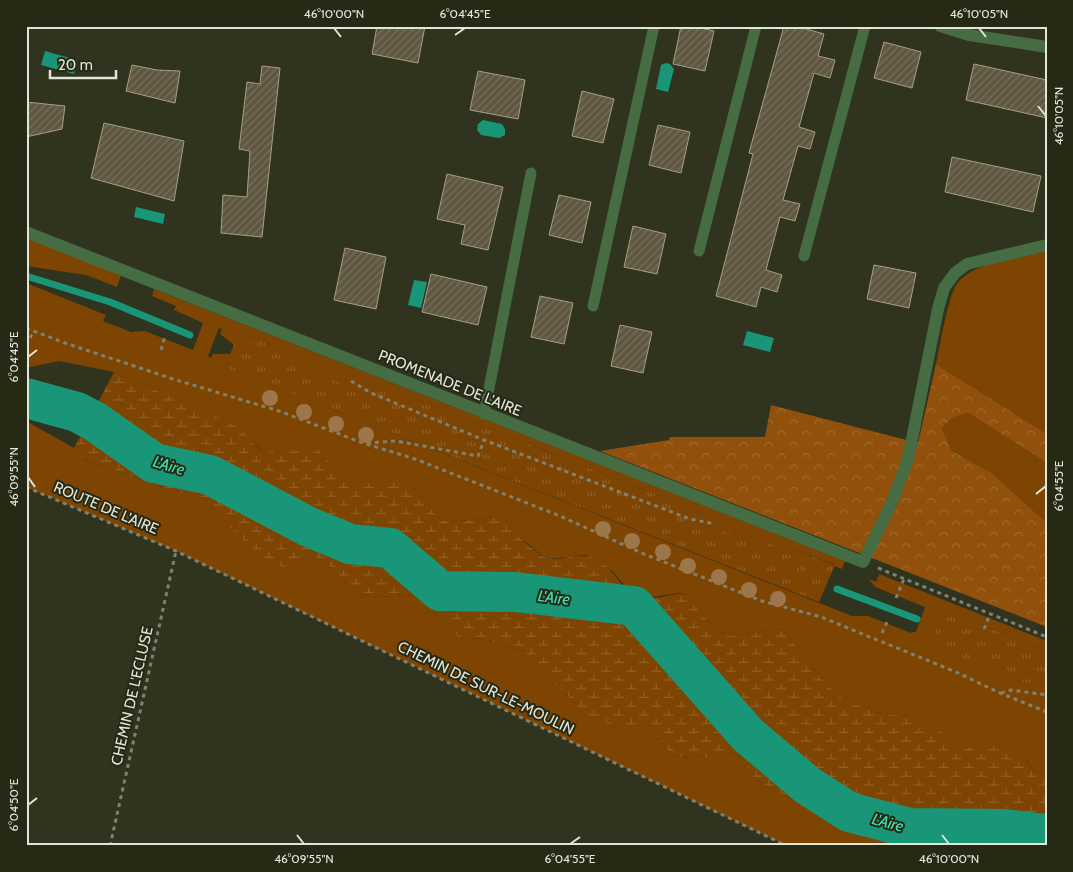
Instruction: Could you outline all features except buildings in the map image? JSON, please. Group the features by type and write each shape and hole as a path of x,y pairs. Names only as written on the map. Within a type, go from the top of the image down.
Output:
{"street":[{"path":"940,26 970,35 1047,47"},
{"name":"PROMENADE DE L'AIRE","path":"26,232 863,562"},
{"path":"863,562 892,502 908,458 938,309 944,288 955,273 967,264 1047,245"}],"lane":[{"path":"593,306 654,26"},
{"path":"699,251 756,26"},
{"path":"804,256 865,26"},
{"path":"484,414 531,173"}],"path":[{"path":"26,328 172,379 279,411 364,443 416,459 560,516 644,554 762,600 821,617 956,672 1000,693 1047,712"},
{"path":"26,345 34,331"},
{"path":"161,350 165,336"},
{"path":"371,394 690,520"},
{"path":"364,443 396,442 478,456 484,440"},
{"name":"ROUTE DE L'AIRE","path":"26,486 176,550"},
{"name":"CHEMIN DE L'ECLUSE","path":"110,846 176,550"},
{"name":"CHEMIN DE SUR-LE-MOULIN","path":"176,550 787,846"},
{"path":"863,562 1047,636"},
{"path":"896,598 904,579"},
{"path":"984,630 990,614"},
{"path":"882,633 886,622"},
{"path":"1000,693 1010,690 1047,695"}],"green space":[{"path":"26,237 121,275 117,287 86,275 26,266"},
{"path":"1047,251 1047,434 936,364 948,307 960,280 978,268 989,264"},
{"path":"26,283 106,315 103,321 131,332 145,331 193,350 203,323 174,310 176,306 152,296 154,289 845,561 842,569 834,566 834,564 800,552 699,525 701,516 675,502 397,392 358,395 274,346 239,332 234,345 220,334 222,329 219,328 208,356 211,358 213,354 230,354 226,367 852,616 868,616 911,633 916,632 925,607 875,587 869,579 876,582 879,574 1047,641 1047,651 962,617 948,652 1020,681 1047,687 1047,782 1042,781 1027,761 955,749 941,731 904,715 882,714 854,704 838,695 822,679 781,629 729,636 723,634 717,630 687,594 679,593 645,598 633,595 612,571 585,555 550,559 540,554 496,517 450,522 440,519 408,481 351,486 316,448 264,453 254,442 148,387 114,372 59,361 26,368"},
{"path":"239,332 274,346 358,394 364,383 397,392 675,502 702,516 700,525 800,552 835,565 819,602 225,367"},
{"path":"936,364 1047,434 1047,463 968,413 952,418 942,428 952,451 992,473 1047,523 1047,627 600,451 669,440 670,437 765,437 771,405 918,443"},
{"path":"114,372 237,426 264,453 316,447 351,485 408,481 440,519 450,522 496,517 501,519 539,554 546,557 551,559 587,556 599,561 635,595 653,598 687,594 717,630 723,634 729,636 781,629 822,679 838,695 854,704 882,714 904,715 933,726 941,731 955,749 994,746 1003,747 1020,755 1047,782 1047,846 932,846 924,836 912,840 898,832 885,839 856,829 769,788 755,778 739,757 731,752 712,759 700,755 681,757 671,755 650,729 618,729 593,716 585,715 566,694 532,665 524,651 481,639 458,637 418,595 370,597 354,592 323,559 310,556 287,567 271,565 224,522 192,497 82,459 74,448"},
{"path":"968,413 1047,463 1047,523 992,473 952,451 942,428 952,418"},
{"path":"26,421 74,448 82,459 192,497 287,567 310,556 323,559 354,592 370,597 418,595 458,637 481,639 524,651 532,665 566,694 585,715 593,715 618,729 650,729 671,755 680,757 700,755 712,759 731,752 739,757 755,778 769,788 856,829 885,839 898,832 912,840 924,836 932,846 787,846 176,551 26,487"},
{"path":"942,613 960,620 962,617 1047,651 1047,687 1020,681 947,653 949,649 930,642"}],"shaded area":[{"path":"45,51 77,60 74,74 41,65"},
{"path":"670,64 674,69 668,92 656,89 661,65"},
{"path":"483,120 502,124 505,129 505,135 499,138 481,135 477,130 478,124"},
{"path":"136,207 165,214 163,224 134,217"},
{"path":"414,280 427,282 421,308 408,305"},
{"path":"747,331 774,338 770,352 743,345"}],"waterway":[{"path":"26,276 110,302 190,335"},
{"name":"L'Aire","path":"26,398 77,412 94,421 154,463 210,475 309,527 350,544 390,548 440,591 515,592 634,606 748,735 807,785 849,812 910,828 1003,829 1047,834"},
{"path":"837,589 917,619"}]}
